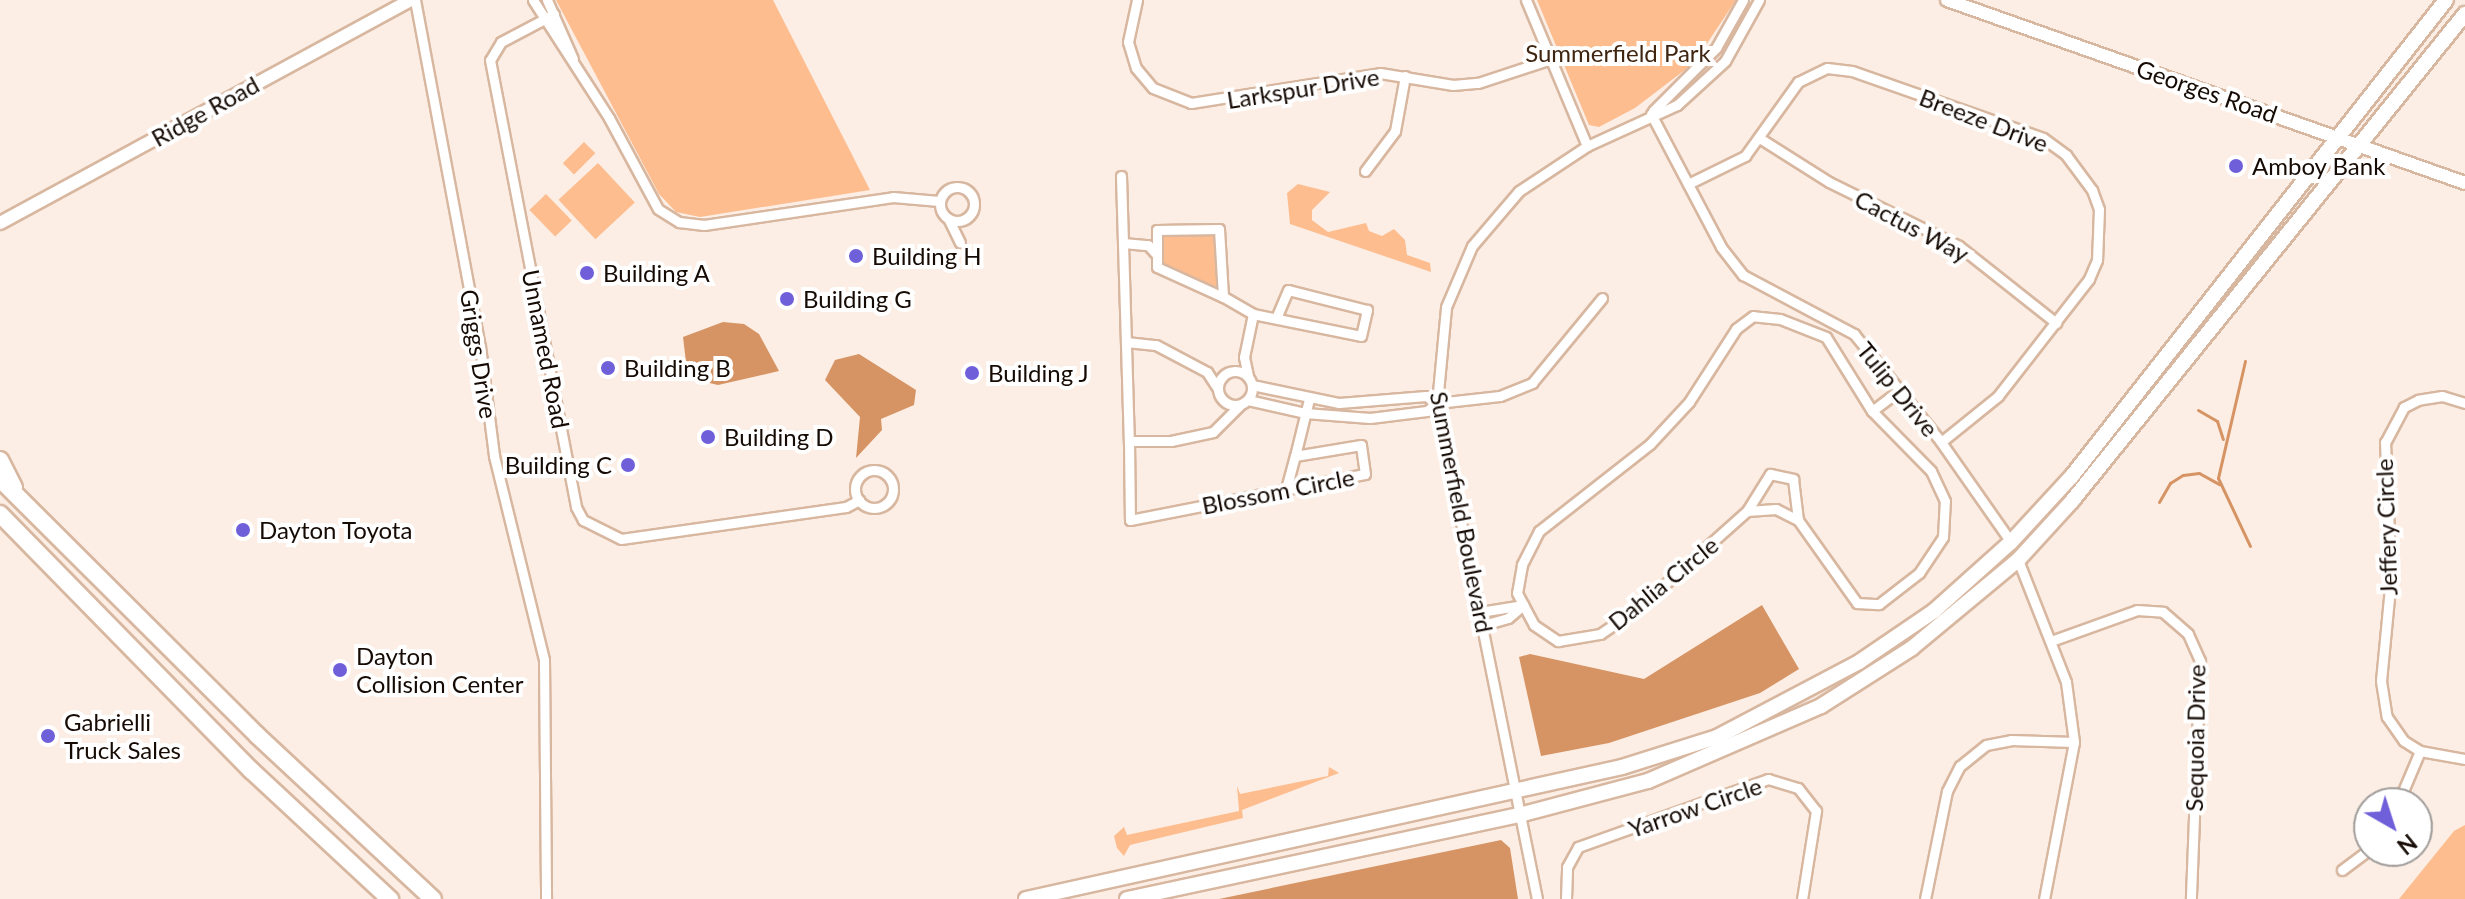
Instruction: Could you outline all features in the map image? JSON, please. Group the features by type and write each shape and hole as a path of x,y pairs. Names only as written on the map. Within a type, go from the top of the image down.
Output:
{"highway":[{"path":"0,460 18,496"},
{"path":"0,479 258,736 433,899"},
{"path":"0,514 251,770 390,899"},
{"path":"0,523 37,553"}],"main road":[{"path":"1026,899 1519,792 1717,737 1784,705 1934,611 2011,542 2072,476 2446,0"},
{"path":"1127,899 1523,814 1648,781 1821,706 1912,648 2018,560 2362,146 2465,14"}],"street":[{"name":"Ridge Road","path":"0,223 413,0"},
{"name":"Griggs Drive","path":"413,0 480,346 494,456 544,660 546,899"},
{"path":"533,0 543,20 573,59"},
{"path":"547,0 573,59 658,209 679,222 704,225 902,196 939,201 956,186 972,194 971,215 949,220"},
{"name":"Larkspur Drive","path":"1137,0 1129,26 1130,54 1143,79 1178,101 1216,101 1380,73 1453,85 1478,83 1548,60"},
{"path":"1526,0 1548,60 1587,146"},
{"name":"Summerfield Boulevard","path":"1651,114 1716,48 1743,0"},
{"name":"Summerfield Boulevard","path":"1537,899 1519,792 1437,403 1446,307 1472,246 1519,191 1587,146 1651,114 1677,105 1725,61 1759,0"},
{"name":"Georges Road","path":"1947,0 2465,183"},
{"name":"Unnamed Road","path":"554,14 501,42 490,60 576,507 583,520 621,539 846,507 859,500"},
{"name":"Breeze Drive","path":"1688,184 1745,156 1761,139 1798,82 1816,71 1840,68 2043,138 2079,169 2092,190 2102,238 2089,279 1990,405 1941,442"},
{"path":"1365,171 1395,131 1405,76"},
{"name":"Tulip Drive","path":"1651,114 1721,247 1743,275 1854,334 1941,442 2011,542"},
{"name":"Cactus Way","path":"1761,139 1829,182 1959,246 2056,323"},
{"name":"Blossom Circle","path":"1121,176 1130,520 1365,474 1361,445 1295,456 1309,399"},
{"path":"939,201 960,243"},
{"path":"1222,296 1219,229 1157,230 1157,267 1222,296 1253,314 1277,316 1361,336 1367,310 1288,290 1277,316"},
{"path":"1123,243 1148,245 1156,254"},
{"path":"1224,401 1305,413 1370,418 1427,411 1437,403 1500,396 1532,383 1602,298"},
{"path":"1129,441 1171,441 1213,432 1244,402 1250,380 1244,357 1253,314"},
{"path":"1523,605 1517,593 1522,565 1539,531 1650,444 1689,402 1736,329 1753,316 1780,319 1826,337 1872,411 1931,471 1945,501 1943,537 1919,573 1879,604 1857,603 1798,520 1776,509 1747,511"},
{"path":"1126,342 1156,345 1207,372 1229,372 1309,399 1339,403 1426,396 1437,403"},
{"path":"1218,389 1244,357"},
{"path":"1207,372 1224,401 1226,420"},
{"path":"1872,411 1900,390"},
{"name":"Jeffery Circle","path":"2420,751 2392,726 2382,702 2391,577 2382,455 2389,429 2404,407 2426,397 2465,403"},
{"path":"1286,489 1295,456"},
{"name":"Unnamed Road","path":"880,471 889,478 891,496 882,505 870,507 859,500 855,489 863,473 880,471"},
{"name":"Dahlia Circle","path":"1523,605 1534,625 1558,641 1600,634 1637,609 1747,511 1770,474 1793,479 1798,520"},
{"path":"2018,560 2066,682 2074,742 2044,899"},
{"path":"1480,612 1523,605"},
{"path":"1483,625 1508,618 1523,605"},
{"name":"Sequoia Drive","path":"2051,641 2137,610 2163,612 2188,634 2200,661 2191,899"},
{"path":"1925,899 1947,791 1960,766 1986,745 2011,740 2074,742"},
{"path":"2405,787 2420,751 2465,759"},
{"name":"Yarrow Circle","path":"1566,899 1567,867 1578,847 1768,779 1798,788 1816,811 1802,899"},
{"path":"2342,870 2353,862"}],"green space":[{"path":"556,0 773,0 870,190 700,217 676,212 659,194"},
{"name":"Summerfield Park","path":"1537,0 1736,0 1694,63 1635,108 1599,127 1589,125"},
{"path":"584,142 595,153 574,175 563,163"},
{"path":"598,163 635,202 595,239 559,200"},
{"path":"1298,184 1330,192 1312,210 1312,220 1328,232 1366,223 1369,231 1382,236 1394,229 1405,240 1407,255 1430,263 1431,272 1290,224 1287,193"},
{"path":"546,194 572,221 555,237 529,210"},
{"path":"1163,235 1216,235 1217,287 1161,265"},
{"path":"1329,767 1339,773 1242,810 1243,818 1130,845 1124,856 1117,848 1114,836 1124,827 1127,835 1239,811 1237,786 1240,794 1328,776"},
{"path":"2465,825 2465,899 2399,899 2425,867 2433,867 2433,857 2454,831"}],"shaded area":[{"path":"723,322 744,324 759,334 779,371 718,385 697,380 686,362 683,337"},
{"path":"859,354 916,390 914,405 881,419 882,430 856,458 860,417 825,380 835,360"},
{"path":"1762,605 1799,669 1760,693 1609,743 1541,756 1519,657 1530,654 1644,679"},
{"path":"1501,840 1510,848 1518,899 1219,899"}],"waterway":[{"path":"2245,361 2218,478 2250,546"},
{"path":"2198,410 2217,421 2223,439"},
{"path":"2159,502 2170,483 2183,475 2199,473 2219,484"}],"place":[{"name":"Amboy Bank","path":"2236,166"},
{"name":"Building H","path":"856,256"},
{"name":"Building A","path":"587,273"},
{"name":"Building G","path":"787,299"},
{"name":"Building B","path":"608,368"},
{"name":"Building J","path":"972,373"},
{"name":"Building D","path":"708,437"},
{"name":"Building C","path":"628,465"},
{"name":"Dayton Toyota","path":"243,530"},
{"name":"Dayton Collision Center","path":"340,670"},
{"name":"Gabrielli Truck Sales","path":"48,736"}]}
